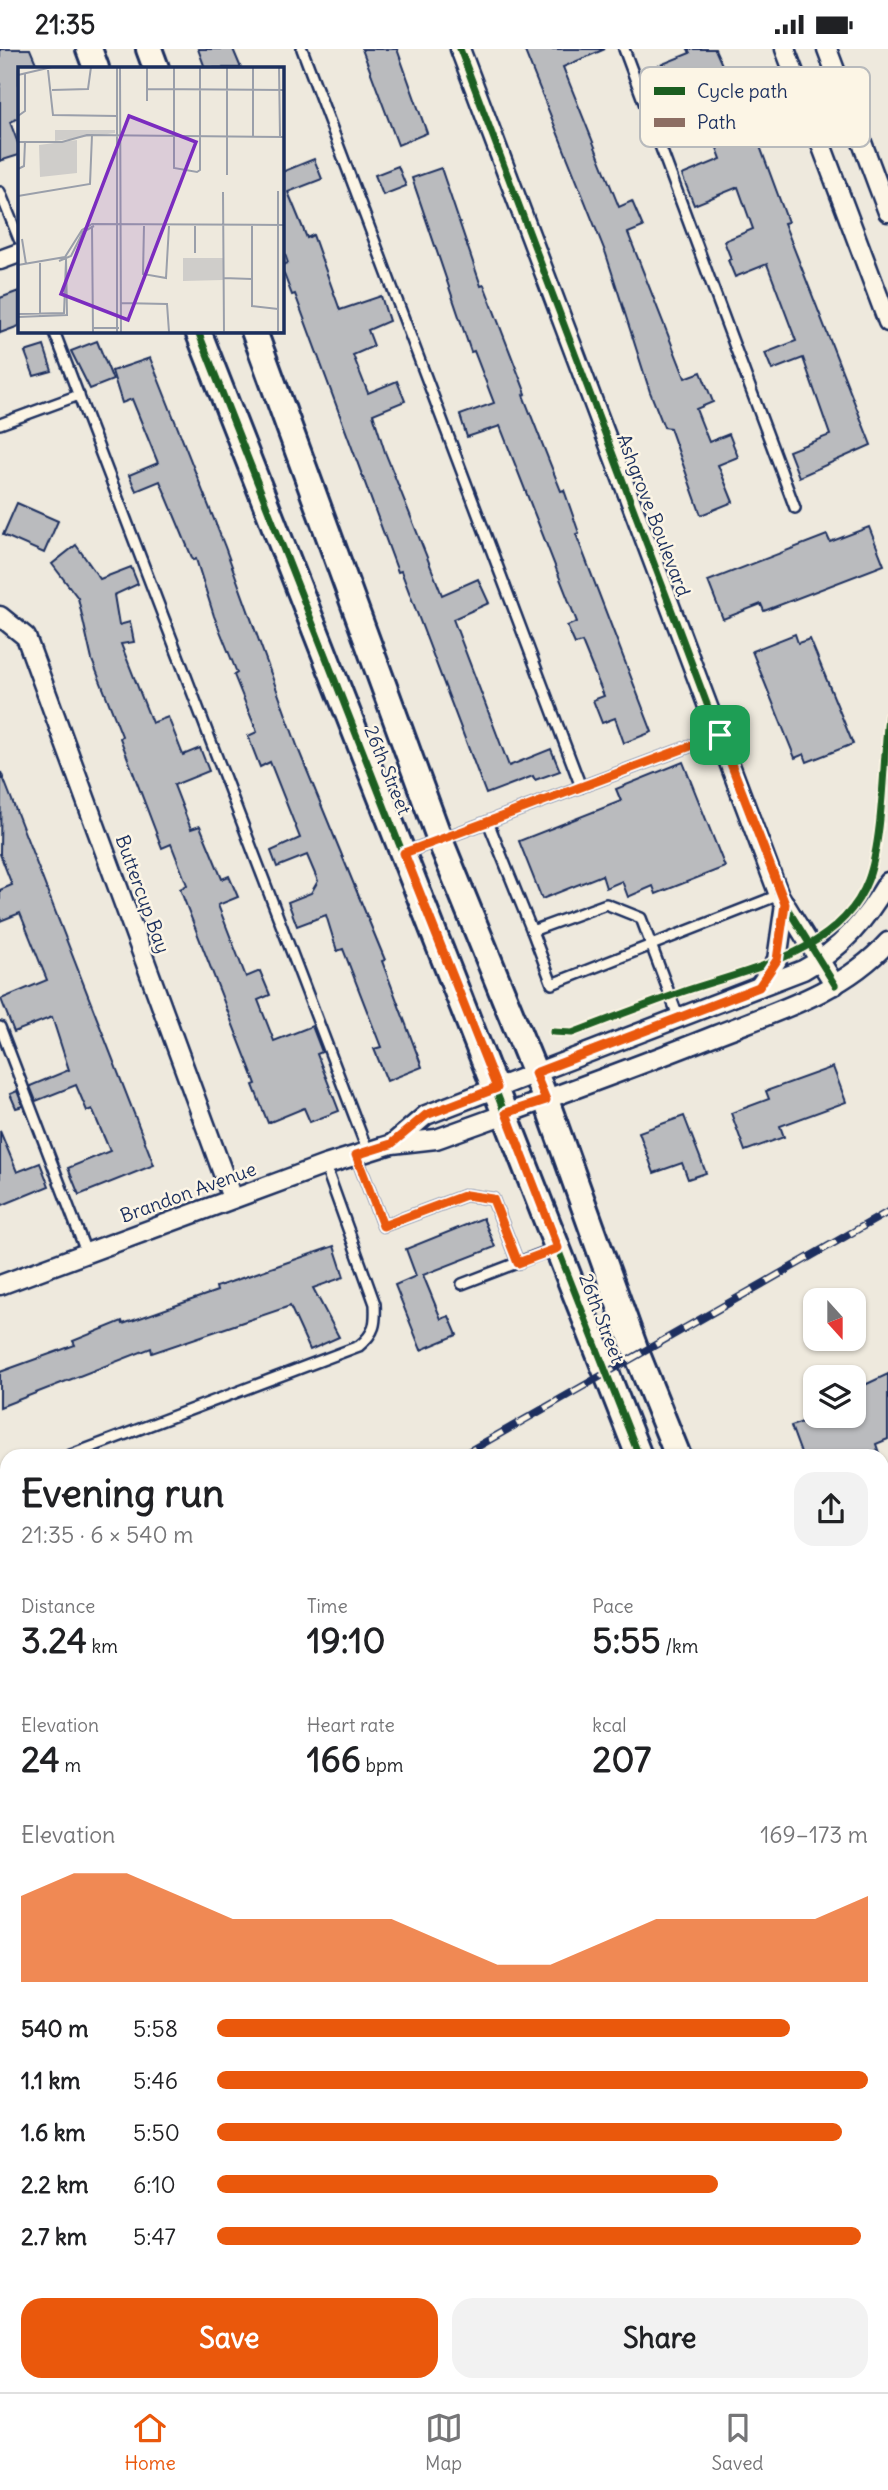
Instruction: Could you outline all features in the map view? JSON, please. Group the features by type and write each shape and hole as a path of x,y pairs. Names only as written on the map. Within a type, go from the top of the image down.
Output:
{"street":[{"path":"89,49 96,67"},
{"path":"149,49 156,67"},
{"name":"Ashgrove Boulevard","path":"460,49 782,900 835,985"},
{"path":"785,49 792,67"},
{"path":"827,49 834,67"},
{"path":"822,147 888,322"},
{"path":"864,147 888,212"},
{"path":"0,260 18,253"},
{"name":"26th Street","path":"199,333 636,1449"},
{"name":"26th Street","path":"255,333 440,840 546,1100 637,1354 675,1449"},
{"name":"Buttercup Bay","path":"0,616 26,637 232,1198"},
{"name":"Brandon Avenue","path":"391,1144 426,1115 679,1019 820,961 858,927 888,881"},
{"path":"759,987 777,960 782,900"},
{"name":"Brandon Avenue","path":"0,1285 325,1165 391,1144 436,1139 701,1041 835,985 871,961 888,941"}],"lane":[{"path":"302,49 581,787"},
{"path":"624,49 640,92"},
{"path":"661,147 795,508"},
{"path":"0,191 18,236"},
{"path":"55,333 362,1153 383,1226 466,1195 493,1199 518,1263"},
{"path":"0,424 79,395"},
{"path":"404,853 720,735"},
{"path":"488,822 552,983 651,945 782,900"},
{"path":"532,931 606,904 640,918 679,1019"},
{"path":"0,1027 86,1252"},
{"path":"87,1449 359,1346 372,1335 376,1322 375,1304 325,1165"},
{"path":"463,1284 558,1248"}],"building":[{"path":"0,49 30,49 38,67 18,67 18,118 10,122 18,143 18,155 0,161"},
{"path":"198,49 233,49 241,67 205,67"},
{"path":"362,49 397,49 427,133 398,145"},
{"path":"524,49 605,49 563,67 619,207 632,201 643,227 628,233 685,378 701,372 713,402 696,409 709,442 729,434 738,457 718,465 733,502 701,515 670,428 664,427 650,392 606,254"},
{"path":"688,49 715,49 723,67 655,67 690,53"},
{"path":"717,147 760,147 788,222 784,223 871,445 799,477 789,451 830,435 803,358 772,370 765,353 796,341 767,264 735,277 728,260 731,259 724,241 753,229 738,187 694,205 682,175 721,159"},
{"path":"314,159 322,179 288,192 307,238 313,235 340,310 381,296 389,321 368,330 374,346 353,355 368,393 397,381 405,401 373,414 385,452 442,595 478,579 489,603 453,619 509,766 551,749 560,771 535,780 533,776 486,794 401,571 398,572 295,294 292,295 284,274 284,264 288,263 284,252 284,171"},
{"path":"398,166 406,186 383,195 375,175"},
{"path":"441,168 481,286 484,285 561,491 564,490 579,533 576,534 652,732 624,743 615,718 602,723 593,700 604,696 582,642 575,644 567,626 577,622 500,426 467,437 460,415 494,403 474,351 471,352 412,178"},
{"path":"18,291 18,326 0,333 0,298"},
{"path":"97,341 113,380 90,389 71,351"},
{"path":"44,346 52,371 34,376 25,352"},
{"path":"150,358 225,547 299,751 385,960 382,961 422,1067 387,1081 374,1049 381,1047 343,949 337,951 326,915 297,926 288,902 311,893 318,881 307,855 277,867 271,851 300,838 270,762 260,767 248,736 257,732 234,675 237,673 214,616 196,559 193,560 160,481 136,491 129,475 158,463 132,399 122,403 112,371"},
{"path":"17,503 58,521 44,553 3,535"},
{"path":"869,527 884,565 764,611 761,604 723,619 708,581 827,535 830,542"},
{"path":"76,545 100,579 131,567 138,584 114,595 119,625 130,622 134,642 121,644 152,723 168,717 183,755 200,748 209,771 174,785 191,829 200,826 222,879 229,876 238,897 218,905 246,977 260,971 270,995 258,1000 274,1041 312,1026 322,1052 317,1054 339,1111 310,1122 304,1108 268,1123 253,1085 256,1084 180,889 187,885 171,844 162,848 120,738 122,736 92,660 78,598 52,564"},
{"path":"795,634 798,643 810,639 853,744 807,762 804,754 795,758 752,651"},
{"path":"683,762 725,867 656,894 653,886 628,897 622,881 606,888 602,875 542,899 519,841 621,801 616,789"},
{"path":"1,772 154,1165 79,1195 68,1168 110,1151 92,1109 87,1111 76,1085 36,1101 30,1086 69,1070 52,1017 14,1032 1,999 47,980 20,913 0,921 0,890 12,885 0,854"},
{"path":"833,1067 846,1102 780,1126 784,1137 745,1151 731,1113 769,1099 766,1091"},
{"path":"17,1091 23,1106 16,1108 10,1094"},
{"path":"684,1116 706,1173 688,1179 682,1163 654,1173 639,1132"},
{"path":"0,1131 17,1172 40,1163 49,1186 0,1206"},
{"path":"483,1218 495,1247 423,1275 441,1319 449,1316 457,1335 421,1350 395,1285 416,1276 406,1249"},
{"path":"334,1246 344,1277 313,1288 339,1337 310,1350 290,1306 152,1353 151,1348 0,1407 0,1372 75,1345 73,1341 122,1321 123,1324 217,1291 216,1287"},
{"path":"888,1374 888,1439 876,1444 878,1449 799,1449 791,1426 803,1422 803,1428 866,1428 866,1384"}],"railway":[{"path":"473,1449 888,1212"}],"cycle path":[{"path":"460,49 779,895 835,985"},
{"path":"199,333 636,1449"},
{"path":"553,1032 572,1033 762,966 814,942 837,925 855,905 868,880 873,863 880,823 888,716"}],"route":[{"path":"720,735 779,895 785,904 782,938 777,960 770,973 759,987 535,1073 546,1100 506,1113 558,1248 518,1263 493,1199 466,1195 383,1226 356,1155 391,1144 426,1115 497,1088 404,853 720,735"}]}
